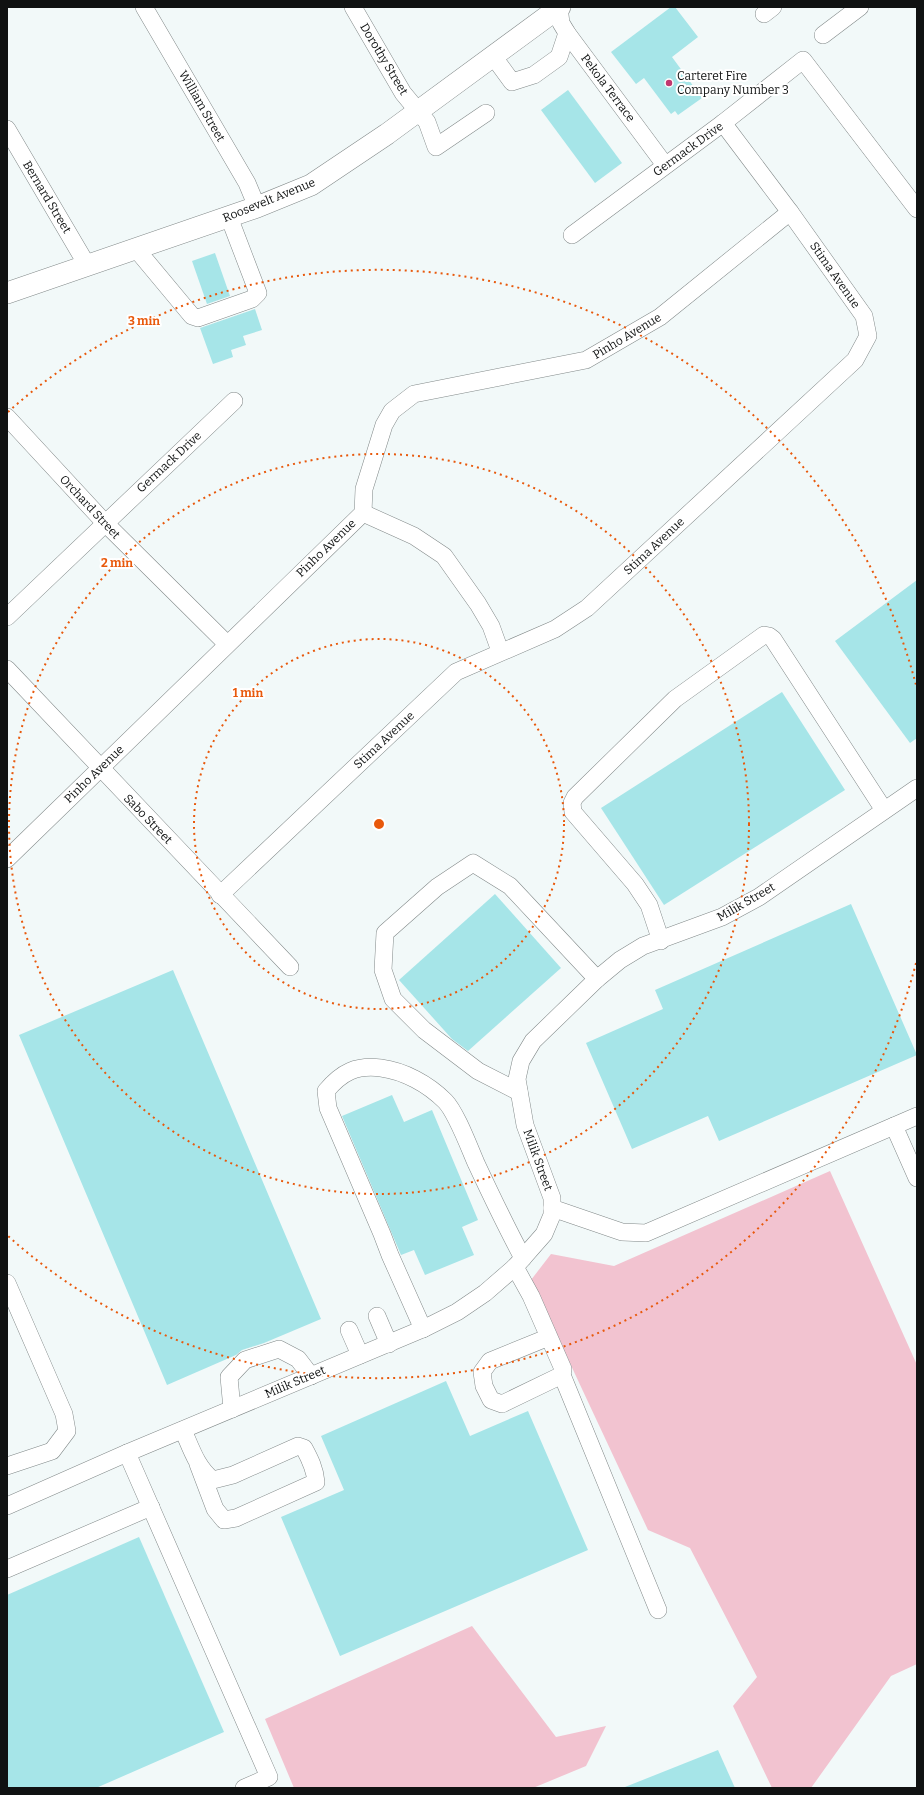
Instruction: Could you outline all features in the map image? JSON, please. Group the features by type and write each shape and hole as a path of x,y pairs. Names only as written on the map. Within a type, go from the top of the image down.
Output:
{"main road":[{"name":"Roosevelt Avenue","path":"7,294 87,265 137,250 296,192 325,176 387,134 417,110 559,7"}],"street":[{"name":"William Street","path":"144,7 247,183 257,207"},
{"name":"Dorothy Street","path":"353,7 403,93 427,122 436,147 486,113"},
{"name":"Pekola Terrace","path":"559,7 561,23 567,33 665,165"},
{"path":"823,35 860,7"},
{"path":"493,56 512,82 534,76 559,57 567,33"},
{"name":"Germack Drive","path":"572,235 723,123 803,60 917,209"},
{"name":"Stima Avenue","path":"220,895 456,672 555,629 587,608 856,360 868,336 864,316 790,212 723,123"},
{"name":"Bernard Street","path":"7,129 87,265"},
{"name":"Pinho Avenue","path":"7,859 362,513 364,489 384,425 392,410 414,394 586,360 660,317 790,212"},
{"path":"137,250 192,316 198,318 205,316 252,299 258,293 229,217"},
{"name":"Germack Drive","path":"7,617 234,401"},
{"name":"Orchard Street","path":"7,418 105,523 227,644"},
{"path":"362,513 414,536 444,556 478,604 491,626 500,652"},
{"path":"661,941 649,905 635,884 573,812 572,804 575,797 675,699 764,635 773,639 884,810"},
{"name":"Sabo Street","path":"7,669 290,967"},
{"name":"Milik Street","path":"7,1506 127,1453 423,1329 457,1312 485,1293 519,1263 544,1234 552,1215 552,1198 525,1125 517,1079 521,1061 533,1041 597,979 620,960 643,946 661,941 722,917 759,897 917,788"},
{"path":"519,1092 478,1071 424,1030 393,1000 382,970 385,933 437,886 473,863 510,886 597,979"},
{"path":"423,1329 328,1108 326,1091 336,1079 352,1070 367,1067 396,1070 422,1083 445,1101 461,1129 498,1210 531,1296 563,1369 562,1375 658,1610"},
{"path":"552,1208 622,1232 646,1233 917,1116"},
{"path":"894,1126 917,1178"},
{"path":"7,1283 64,1414 67,1431 52,1450 7,1466"},
{"path":"377,1316 389,1344"},
{"path":"349,1330 360,1355"},
{"path":"549,1337 490,1361 482,1372 484,1386 491,1400 502,1404 562,1375"},
{"path":"232,1409 229,1377 245,1360 279,1349 298,1358 311,1376"},
{"path":"183,1430 215,1509 224,1520 236,1518 316,1482 316,1473 311,1462 304,1448 298,1446 233,1475 214,1480 206,1474 198,1464"},
{"path":"127,1453 269,1777 253,1786"},
{"path":"7,1569 151,1507"}],"shaded area":[{"path":"830,1171 917,1365 917,1664 891,1676 811,1788 772,1788 733,1706 757,1677 690,1548 648,1530 531,1280 551,1254 614,1266"},
{"path":"472,1626 556,1737 606,1726 586,1766 533,1788 294,1788 265,1719"}],"building":[{"path":"671,7 675,7 698,37 672,57 702,98 678,115 675,111 671,114 644,78 636,84 611,52"},
{"path":"568,90 622,163 595,183 541,110"},
{"path":"215,253 230,296 207,304 192,261"},
{"path":"255,309 262,330 243,336 246,345 231,350 233,357 213,364 200,328"},
{"path":"917,580 917,738 910,743 835,641"},
{"path":"782,692 845,790 664,905 601,808"},
{"path":"495,894 561,968 468,1051 452,1039 399,980"},
{"path":"851,904 917,1055 719,1141 708,1116 632,1149 586,1043 663,1009 655,990"},
{"path":"173,970 321,1319 264,1343 242,1350 236,1355 167,1385 19,1035"},
{"path":"392,1095 404,1122 432,1110 478,1220 462,1227 474,1255 425,1275 414,1250 401,1255 342,1116"},
{"path":"446,1381 470,1436 528,1411 588,1550 340,1656 281,1517 344,1490 321,1436"},
{"path":"139,1537 224,1732 96,1788 7,1788 7,1595"},
{"path":"718,1750 735,1788 625,1788 625,1787"}],"place":[{"name":"Carteret Fire Company Number 3","path":"669,83"}]}
